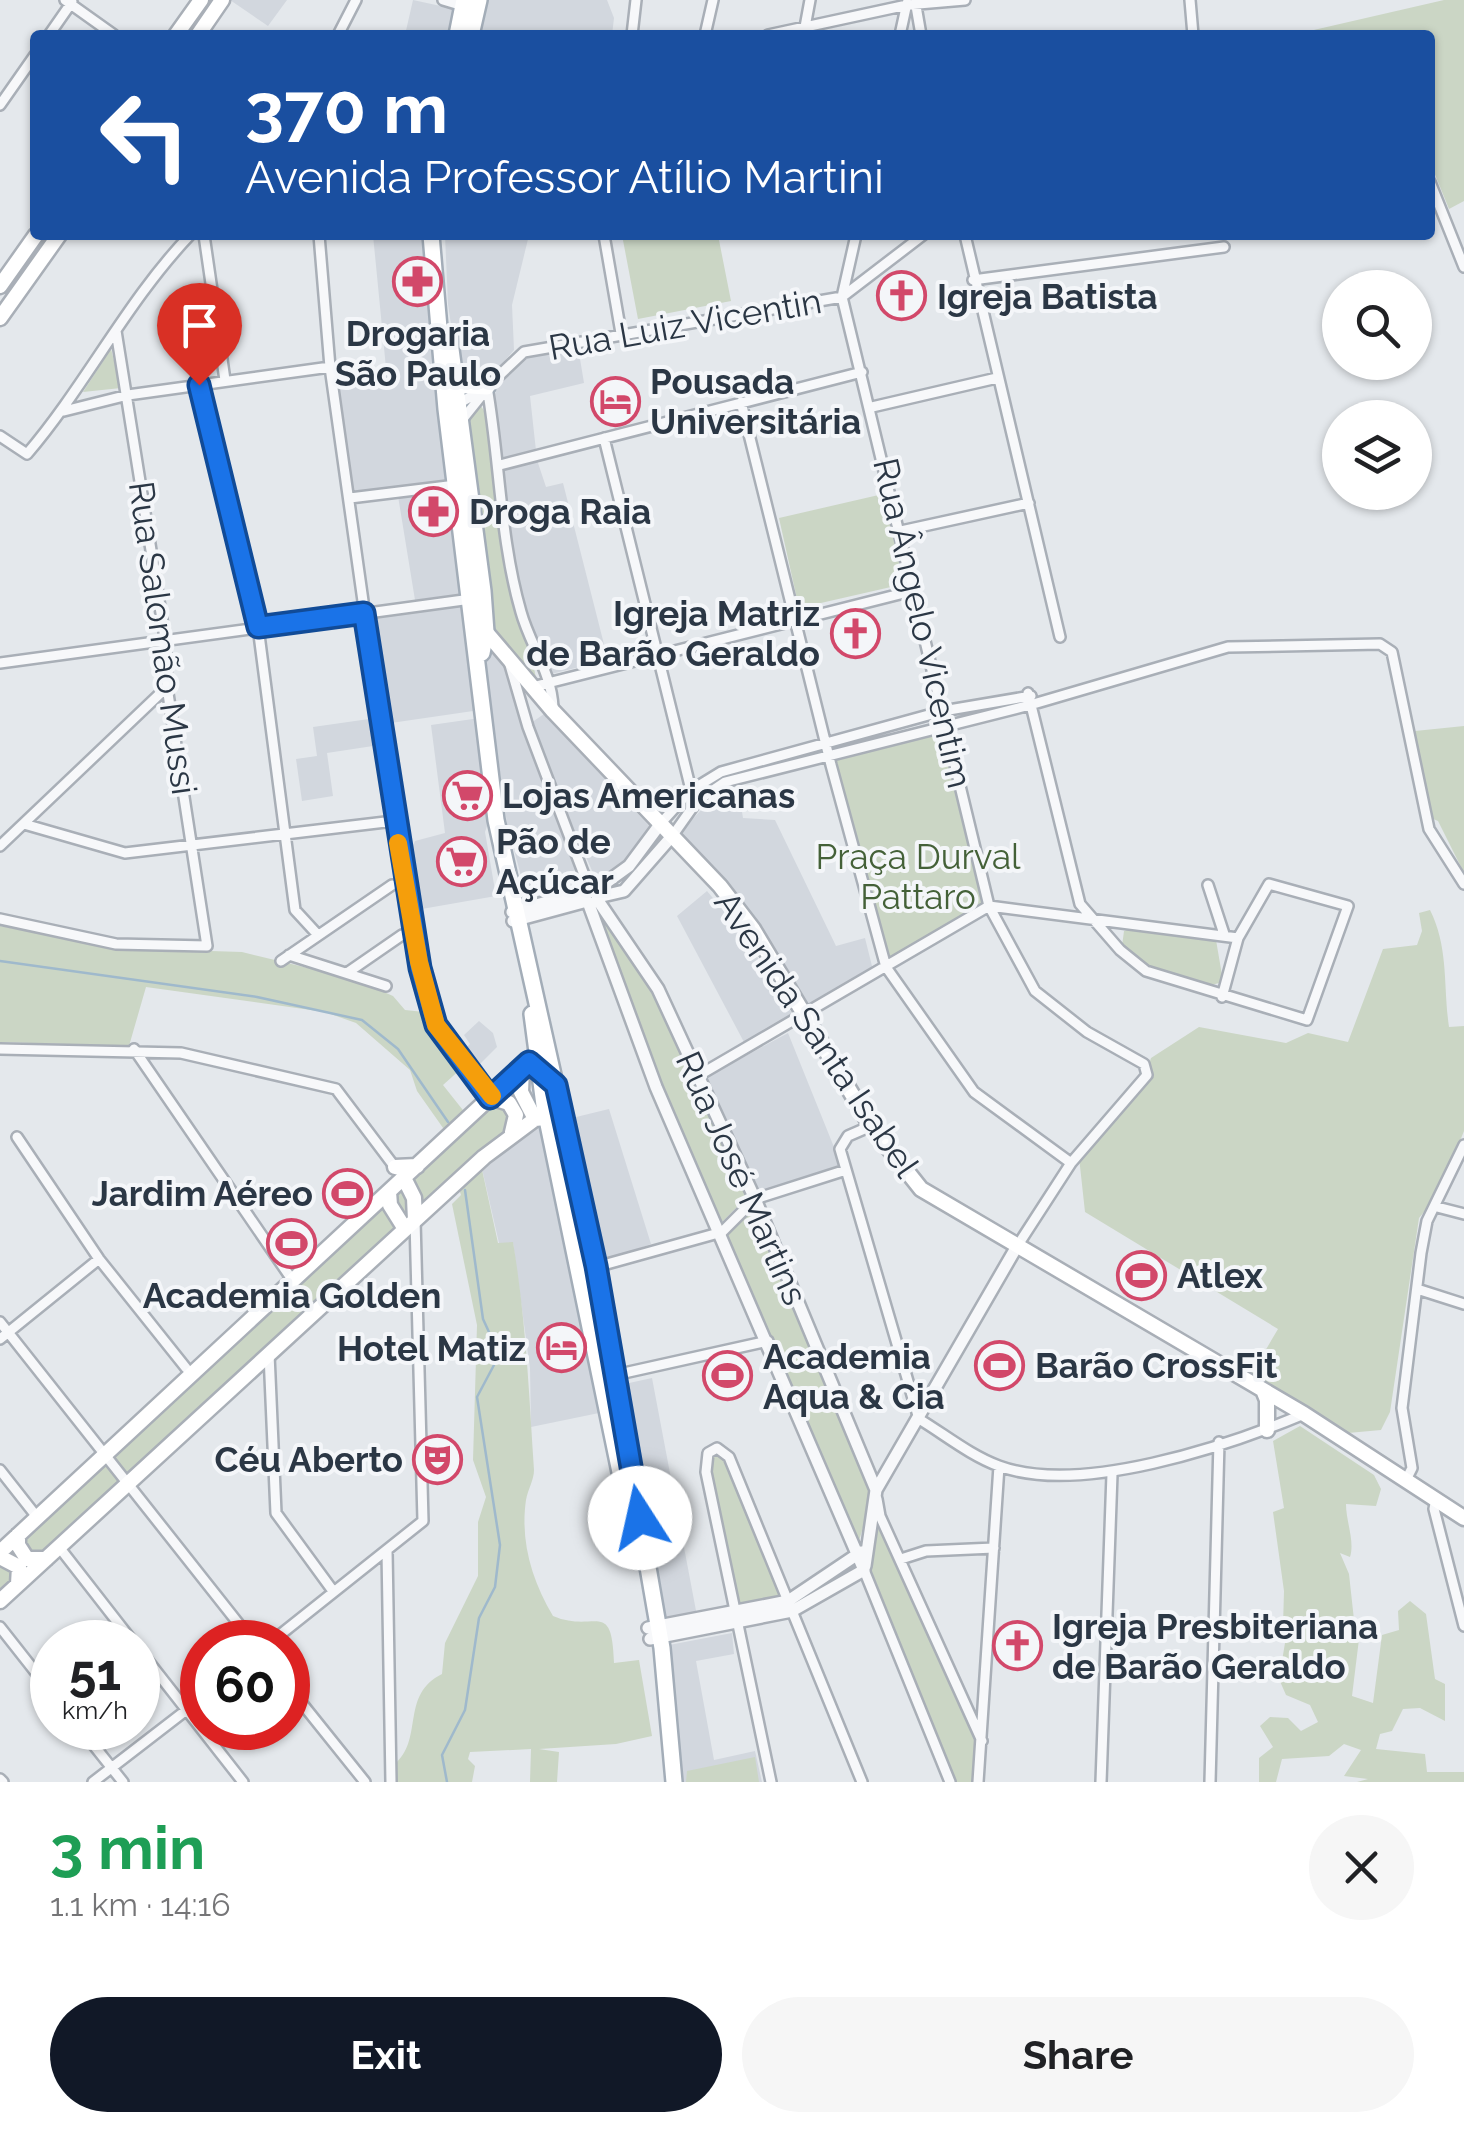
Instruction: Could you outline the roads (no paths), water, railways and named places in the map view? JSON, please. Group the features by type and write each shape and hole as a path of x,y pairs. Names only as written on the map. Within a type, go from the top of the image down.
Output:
{"main road":[{"path":"180,30 202,0"},
{"path":"201,30 222,0"},
{"path":"472,30 479,0"},
{"path":"458,30 463,3"},
{"path":"0,286 32,240"},
{"path":"0,318 55,240"},
{"path":"432,240 496,820 492,830 556,1085 548,1117 654,1632"},
{"path":"441,240 455,386 452,407 460,422 486,632 478,664"},
{"path":"455,386 487,387"},
{"path":"472,607 486,632"},
{"name":"Avenida Santa Isabel","path":"486,632 553,711 673,835 752,929 870,1126 921,1189 1304,1414 1464,1518"},
{"path":"516,916 532,1064 596,1266 663,1682 674,1782"},
{"path":"18,1584 19,1568 0,1555 18,1535 291,1278 532,1064"},
{"path":"532,1064 556,1085"},
{"path":"490,1098 509,1103 516,1116 512,1132"},
{"path":"0,1601 512,1132 548,1117"},
{"path":"395,1167 416,1166"},
{"path":"405,1180 414,1198 410,1224"},
{"path":"388,1192 390,1205 410,1224"},
{"path":"392,1240 413,1246"},
{"path":"1262,1390 1267,1400 1267,1430"},
{"path":"18,1535 18,1544 27,1559 46,1559"}],"street":[{"path":"341,30 356,0"},
{"path":"443,0 463,3"},
{"path":"633,30 636,0"},
{"path":"706,30 713,0"},
{"path":"805,27 810,0"},
{"path":"791,30 910,4 965,0"},
{"path":"1190,0 1193,30"},
{"path":"52,30 70,1 108,30"},
{"path":"902,30 910,4"},
{"path":"910,4 919,30"},
{"path":"0,105 30,62"},
{"path":"1435,194 1464,267"},
{"path":"0,436 27,454 64,411 116,331 186,240"},
{"path":"205,240 224,380"},
{"path":"319,240 330,367 394,821 419,962 436,1025 490,1098"},
{"path":"605,240 622,333"},
{"name":"Rua Ângelo Vicentim","path":"855,240 842,297 872,407 912,591 990,906 1035,991 1087,1032 1144,1064 1147,1075 1071,1163"},
{"name":"Rua Luiz Vicentin","path":"452,407 487,387 524,352 842,297 916,240"},
{"path":"966,240 1060,636"},
{"path":"973,280 1224,248"},
{"name":"Rua Salomão Mussi","path":"0,919 116,944 207,946 168,688 165,638 116,331"},
{"path":"64,411 128,394 330,367"},
{"path":"500,465 862,372"},
{"path":"872,407 997,378"},
{"path":"199,385 258,627 296,910 318,934"},
{"path":"460,422 483,398 487,387"},
{"path":"487,387 511,568 522,616 550,681 553,711"},
{"path":"742,402 828,756 886,967 974,1092 1071,1163 1016,1248 876,1490 862,1551 790,1606"},
{"path":"604,438 690,792 697,802"},
{"path":"350,498 456,485"},
{"path":"901,531 1029,503"},
{"path":"532,687 658,652 912,591"},
{"path":"0,663 364,613 472,607"},
{"path":"516,916 624,890 697,802 725,782 1030,705 1228,647 1380,644 1392,652 1429,829 1464,884"},
{"name":"Rua José Martins","path":"509,662 528,727 591,895 658,989 755,1199 876,1490 880,1516 983,1744"},
{"path":"0,846 168,688"},
{"path":"1028,693 1080,904 1120,950 1146,971 1222,996 1306,1020 1348,906 1269,884 1238,938 1222,996"},
{"path":"591,895 629,866 690,792 721,772 943,711 1028,693 1043,700"},
{"path":"24,824 125,853 394,821"},
{"path":"386,986 285,958 392,884"},
{"path":"1208,885 1224,934"},
{"path":"591,895 656,1087 862,1551 864,1570 950,1782"},
{"path":"696,1077 803,1019 990,906 1238,938"},
{"path":"347,973 402,936"},
{"path":"0,1048 134,1049 181,1054 336,1088 405,1180"},
{"path":"134,1049 291,1278"},
{"path":"870,1126 840,1145 919,1419 999,1466 1053,1474 1112,1474 1267,1430 1304,1414"},
{"path":"17,1137 99,1259 186,1368"},
{"path":"1406,1480 1412,1468 1402,1408 1427,1221 1464,1144"},
{"path":"596,1266 722,1232 755,1199 846,1170"},
{"path":"1437,1207 1464,1214"},
{"path":"298,1620 424,1520 410,1224"},
{"path":"4,1336 99,1259"},
{"path":"1417,1289 1464,1304"},
{"path":"0,1322 4,1336 130,1482 236,1620"},
{"path":"614,1376 768,1341"},
{"path":"269,1354 276,1514 333,1591"},
{"path":"1210,1782 1219,1442"},
{"path":"770,1782 706,1465 708,1453 717,1448 730,1457 862,1782"},
{"path":"978,1782 987,1694 999,1466"},
{"path":"0,1470 38,1517"},
{"path":"1101,1782 1112,1474"},
{"path":"1436,1499 1434,1508 1464,1626"},
{"path":"58,1547 116,1620"},
{"path":"901,1559 951,1548 994,1548"},
{"path":"387,1551 392,1782"},
{"path":"654,1632 790,1606 864,1570"},
{"path":"0,1627 30,1666"},
{"path":"160,1676 180,1702"},
{"path":"962,1699 977,1700 987,1694"},
{"path":"310,1713 365,1782"},
{"path":"93,1782 180,1716"},
{"path":"97,1750 123,1782"},
{"path":"218,1750 243,1782"}],"waterway":[{"path":"0,961 257,997 362,1020 398,1049 448,1122"},
{"path":"447,1782 442,1755 465,1710 479,1618 495,1587 500,1545 477,1397 494,1365 494,1343 483,1319 465,1190"}],"place":[{"name":"Drogaria São Paulo","path":"418,281"},
{"name":"Igreja Batista","path":"902,296"},
{"name":"Pousada Universitária","path":"615,401"},
{"name":"Droga Raia","path":"434,511"},
{"name":"Igreja Matriz de Barão Geraldo","path":"855,633"},
{"name":"Lojas Americanas","path":"467,795"},
{"name":"Pão de Açúcar","path":"461,861"},
{"name":"Jardim Aéreo","path":"348,1193"},
{"name":"Academia Golden","path":"292,1243"},
{"name":"Atlex","path":"1142,1275"},
{"name":"Hotel Matiz","path":"561,1348"},
{"name":"Barão CrossFit","path":"1000,1365"},
{"name":"Academia Aqua & Cia","path":"728,1376"},
{"name":"Céu Aberto","path":"438,1459"},
{"name":"Igreja Presbiteriana de Barão Geraldo","path":"1017,1646"}],"park label":[{"name":"Praça Durval Pattaro","path":"918,876"}]}
